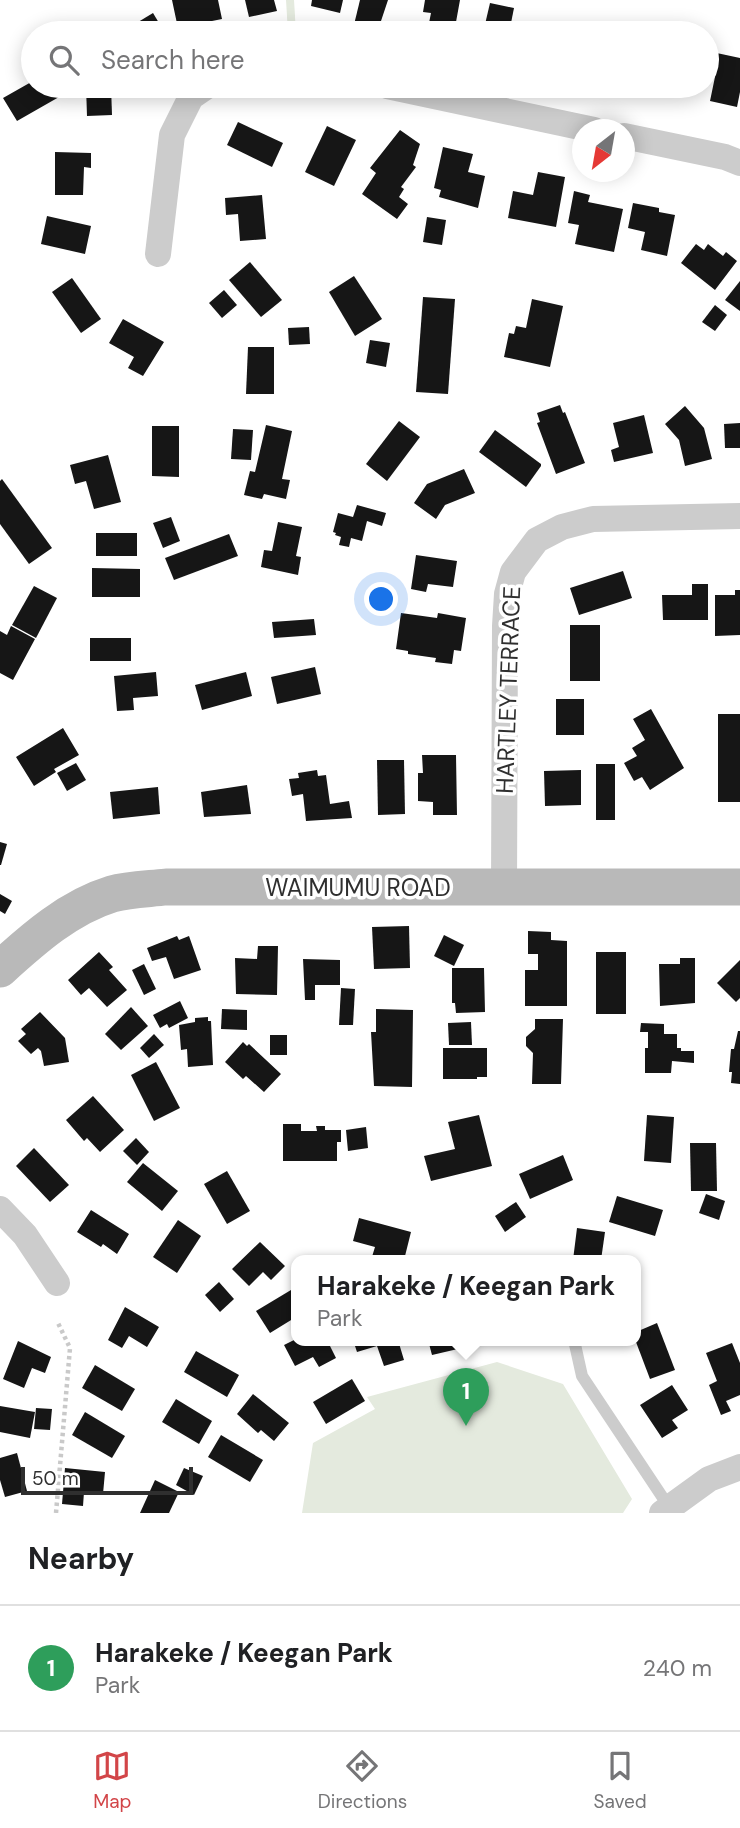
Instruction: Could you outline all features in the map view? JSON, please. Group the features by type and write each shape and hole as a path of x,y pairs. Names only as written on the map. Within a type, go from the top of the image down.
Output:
{"main road":[{"name":"WAIMUMU ROAD","path":"0,969 55,922 80,908 114,893 166,887 740,887"}],"street":[{"path":"158,254 172,135 190,98"},
{"path":"443,98 572,125"},
{"path":"635,138 725,157 740,163"},
{"name":"HARTLEY TERRACE","path":"503,888 505,626 507,594 513,572 537,540 562,527 593,519 740,516"},
{"path":"0,1209 25,1236 57,1283"},
{"path":"666,1510 709,1479 740,1467"}],"lane":[{"path":"575,1346 582,1376 666,1510"}],"path":[{"path":"56,1513 70,1348 58,1323"}],"shaded area":[{"path":"286,0 294,0 295,21 287,21"},
{"path":"497,1362 563,1384 632,1499 623,1513 302,1513 313,1443 375,1409 367,1397"}],"building":[{"path":"172,0 218,0 222,19 176,21"},
{"path":"245,0 274,0 277,11 249,17"},
{"path":"312,0 343,0 340,13 311,6"},
{"path":"360,0 388,0 381,21 355,21"},
{"path":"425,0 460,0 456,21 429,21 431,13 423,12"},
{"path":"490,3 514,8 511,21 486,21"},
{"path":"153,13 158,21 140,21"},
{"path":"719,54 740,58 737,107 710,101 711,98 719,98"},
{"path":"21,88 21,98 57,98 17,121 3,98"},
{"path":"86,98 111,98 112,115 87,116"},
{"path":"238,122 283,143 272,167 227,145"},
{"path":"327,126 356,140 334,186 305,172"},
{"path":"400,130 420,144 413,165 416,167 401,187 404,189 399,197 408,204 397,219 362,194 376,173 370,168"},
{"path":"443,147 473,154 468,172 485,176 478,208 439,197 441,190 434,188"},
{"path":"55,152 91,153 91,168 84,167 83,195 55,195"},
{"path":"538,172 565,177 556,227 508,218 513,191 533,195"},
{"path":"574,191 590,195 588,202 623,209 614,252 575,244 579,225 568,223"},
{"path":"262,195 266,239 240,241 238,214 226,215 225,198"},
{"path":"633,203 659,208 659,212 675,215 667,256 641,250 645,232 628,228"},
{"path":"47,216 91,226 85,254 41,244"},
{"path":"427,217 446,220 442,245 423,242"},
{"path":"696,244 704,250 708,244 723,256 726,252 737,261 715,290 681,263"},
{"path":"250,262 282,300 261,317 229,280"},
{"path":"354,276 382,319 355,336 329,292"},
{"path":"72,278 101,319 81,333 52,292"},
{"path":"740,281 740,311 725,300"},
{"path":"224,290 237,305 222,318 209,303"},
{"path":"423,297 455,299 448,394 416,392"},
{"path":"532,299 563,306 550,367 504,357 509,333 514,334 516,326 526,328"},
{"path":"715,305 727,315 715,331 702,322"},
{"path":"123,319 164,342 143,376 128,368 134,357 109,343"},
{"path":"309,327 310,344 289,345 288,328"},
{"path":"370,340 390,343 386,367 366,363"},
{"path":"248,347 274,347 274,394 246,394"},
{"path":"560,405 585,463 556,474 537,423 540,422 537,413"},
{"path":"685,406 704,428 712,459 685,466 679,440 665,424"},
{"path":"644,415 653,453 614,462 611,450 619,447 613,423"},
{"path":"399,421 420,437 387,481 366,464"},
{"path":"740,423 740,448 725,448 724,424"},
{"path":"266,425 292,431 282,479 290,480 286,499 264,494 262,499 244,495 250,471 255,472"},
{"path":"152,426 179,426 179,477 152,476"},
{"path":"233,429 253,430 251,460 231,459"},
{"path":"495,430 541,464 526,487 479,452"},
{"path":"108,455 121,502 94,509 86,481 75,484 70,465"},
{"path":"464,469 475,493 445,505 436,519 414,503 427,484"},
{"path":"2,479 52,548 29,564 0,524"},
{"path":"357,505 386,513 382,526 367,521 362,541 351,538 349,547 339,545 341,537 333,532 338,513 353,517"},
{"path":"171,517 180,541 163,548 153,523"},
{"path":"278,522 302,527 296,556 301,557 298,575 261,567 264,550 272,551"},
{"path":"96,533 137,533 137,556 96,556"},
{"path":"229,534 238,556 174,580 165,558"},
{"path":"416,555 457,561 453,587 428,584 426,592 411,589"},
{"path":"92,568 140,569 140,597 92,597"},
{"path":"623,571 632,598 579,615 570,588"},
{"path":"692,584 708,584 708,620 663,620 662,595 692,595"},
{"path":"34,586 57,598 36,638 12,625"},
{"path":"735,590 740,590 740,635 715,636 715,595 735,595"},
{"path":"401,613 437,618 438,613 466,618 461,651 454,650 452,664 435,662 436,658 408,654 408,651 396,649"},
{"path":"314,619 316,635 274,638 272,622"},
{"path":"570,625 600,625 600,681 570,681"},
{"path":"11,626 35,639 13,680 0,673 0,631 7,635"},
{"path":"90,638 131,638 131,661 90,661"},
{"path":"315,667 321,694 277,704 271,677"},
{"path":"156,672 158,696 133,698 134,710 117,711 114,676"},
{"path":"246,672 252,696 202,710 195,685"},
{"path":"556,699 584,699 584,735 556,735"},
{"path":"651,709 684,768 650,790 642,777 634,781 624,763 637,756 632,748 645,740 633,719"},
{"path":"718,714 740,714 740,802 718,802"},
{"path":"63,728 79,755 54,769 56,772 34,786 16,757"},
{"path":"422,755 456,755 457,815 433,815 433,802 418,801 418,773 423,773"},
{"path":"377,760 404,760 405,814 378,815"},
{"path":"76,763 86,780 67,791 57,773"},
{"path":"596,764 615,764 615,820 596,820"},
{"path":"317,770 318,776 326,775 330,804 349,801 352,818 306,821 303,794 292,796 289,779 299,778 298,773"},
{"path":"581,770 581,805 545,806 544,771"},
{"path":"247,785 251,814 204,817 201,792"},
{"path":"158,787 160,814 113,819 110,792"},
{"path":"0,842 7,844 1,865 0,865"},
{"path":"0,894 12,901 5,914 0,911"},
{"path":"409,926 410,968 374,969 372,927"},
{"path":"528,931 551,932 551,940 567,941 567,1006 525,1006 525,970 538,970 538,954 528,954"},
{"path":"444,935 464,945 454,966 434,956"},
{"path":"177,936 179,940 189,936 201,970 174,979 166,957 152,961 147,948"},
{"path":"258,946 278,946 277,995 236,994 235,958 257,959"},
{"path":"99,952 113,967 109,970 127,990 107,1007 89,988 81,995 68,980"},
{"path":"596,952 626,952 626,1014 596,1014"},
{"path":"680,958 695,958 695,1003 660,1006 659,964 680,964"},
{"path":"303,959 340,960 340,985 315,985 315,1000 305,1000"},
{"path":"740,960 740,998 736,1002 717,983"},
{"path":"144,964 156,989 144,995 132,970"},
{"path":"452,968 484,968 485,1012 456,1013 455,1003 452,1003"},
{"path":"341,988 355,989 353,1025 339,1025"},
{"path":"180,1001 188,1018 169,1028 167,1024 160,1028 153,1015"},
{"path":"131,1007 148,1026 121,1050 105,1034"},
{"path":"222,1009 247,1010 247,1030 221,1029"},
{"path":"376,1009 413,1010 412,1087 374,1086 371,1032 376,1032"},
{"path":"40,1012 65,1038 69,1062 44,1066 38,1048 31,1054 18,1041 26,1034 21,1029"},
{"path":"208,1017 208,1021 211,1021 213,1065 188,1067 187,1049 181,1050 179,1025 195,1022 195,1018"},
{"path":"535,1019 563,1019 561,1084 532,1084 533,1053 526,1046 526,1037 535,1029"},
{"path":"471,1022 472,1045 449,1045 448,1023"},
{"path":"641,1023 664,1024 664,1034 677,1034 677,1048 681,1048 681,1051 694,1051 694,1063 672,1061 671,1073 645,1073 648,1032 640,1032"},
{"path":"738,1031 740,1084 731,1083 732,1072 729,1072 731,1049 734,1049"},
{"path":"154,1034 164,1045 149,1058 140,1048"},
{"path":"270,1035 287,1035 287,1055 270,1055"},
{"path":"243,1042 247,1046 249,1044 281,1074 264,1092 246,1076 243,1079 225,1062"},
{"path":"443,1048 487,1048 487,1077 443,1079"},
{"path":"156,1062 180,1108 154,1121 131,1075"},
{"path":"93,1096 124,1130 100,1152 87,1138 84,1141 66,1120"},
{"path":"479,1115 492,1166 431,1181 424,1156 455,1149 448,1122"},
{"path":"647,1115 674,1117 671,1163 644,1161"},
{"path":"283,1124 301,1124 301,1131 317,1131 316,1126 325,1126 325,1130 341,1130 341,1142 337,1142 337,1161 283,1161"},
{"path":"366,1127 368,1148 348,1151 346,1130"},
{"path":"136,1138 149,1152 137,1165 123,1151"},
{"path":"690,1143 716,1143 717,1191 691,1191"},
{"path":"34,1148 69,1185 50,1202 16,1166"},
{"path":"563,1155 573,1180 530,1199 519,1174"},
{"path":"143,1163 178,1191 162,1211 127,1182"},
{"path":"227,1171 250,1211 227,1224 204,1184"},
{"path":"706,1194 725,1201 719,1220 699,1213"},
{"path":"617,1196 663,1210 655,1236 609,1222"},
{"path":"516,1202 526,1217 505,1232 495,1216"},
{"path":"91,1210 129,1234 117,1254 77,1232"},
{"path":"359,1218 411,1232 405,1255 373,1255 375,1247 353,1241"},
{"path":"178,1220 201,1236 177,1273 153,1257"},
{"path":"577,1228 605,1232 602,1255 574,1255"},
{"path":"260,1242 285,1266 271,1280 263,1272 249,1286 232,1269"},
{"path":"219,1282 234,1299 220,1312 205,1295"},
{"path":"291,1290 291,1320 270,1333 256,1311"},
{"path":"125,1307 159,1327 147,1347 129,1336 122,1348 108,1340"},
{"path":"657,1323 675,1370 650,1379 638,1346 641,1346 641,1330"},
{"path":"18,1341 51,1357 45,1373 32,1368 24,1388 3,1379"},
{"path":"291,1342 291,1346 330,1346 336,1358 319,1367 313,1357 295,1366 284,1345"},
{"path":"732,1343 740,1363 740,1395 726,1401 731,1411 721,1415 709,1385 717,1381 706,1353"},
{"path":"355,1346 377,1346 357,1352"},
{"path":"377,1346 400,1346 404,1360 384,1366"},
{"path":"430,1346 462,1346 462,1348 432,1355"},
{"path":"196,1351 239,1375 227,1397 184,1372"},
{"path":"95,1365 135,1389 122,1411 82,1388"},
{"path":"352,1379 365,1401 326,1424 313,1402"},
{"path":"672,1385 688,1410 672,1420 678,1428 662,1438 640,1405"},
{"path":"253,1394 289,1423 274,1441 261,1430 258,1433 237,1414"},
{"path":"176,1399 212,1421 199,1444 162,1422"},
{"path":"0,1406 35,1412 30,1438 0,1432"},
{"path":"36,1408 52,1409 50,1430 34,1429"},
{"path":"85,1412 125,1436 112,1458 72,1435"},
{"path":"221,1435 263,1460 250,1482 208,1457"},
{"path":"17,1453 27,1491 5,1497 0,1480 0,1458"},
{"path":"65,1468 105,1472 103,1494 84,1492 83,1506 62,1504"},
{"path":"184,1468 203,1476 194,1495 176,1485"},
{"path":"155,1480 179,1492 169,1513 140,1513"}],"place":[{"name":"Harakeke / Keegan Park","path":"466,1426"}]}
